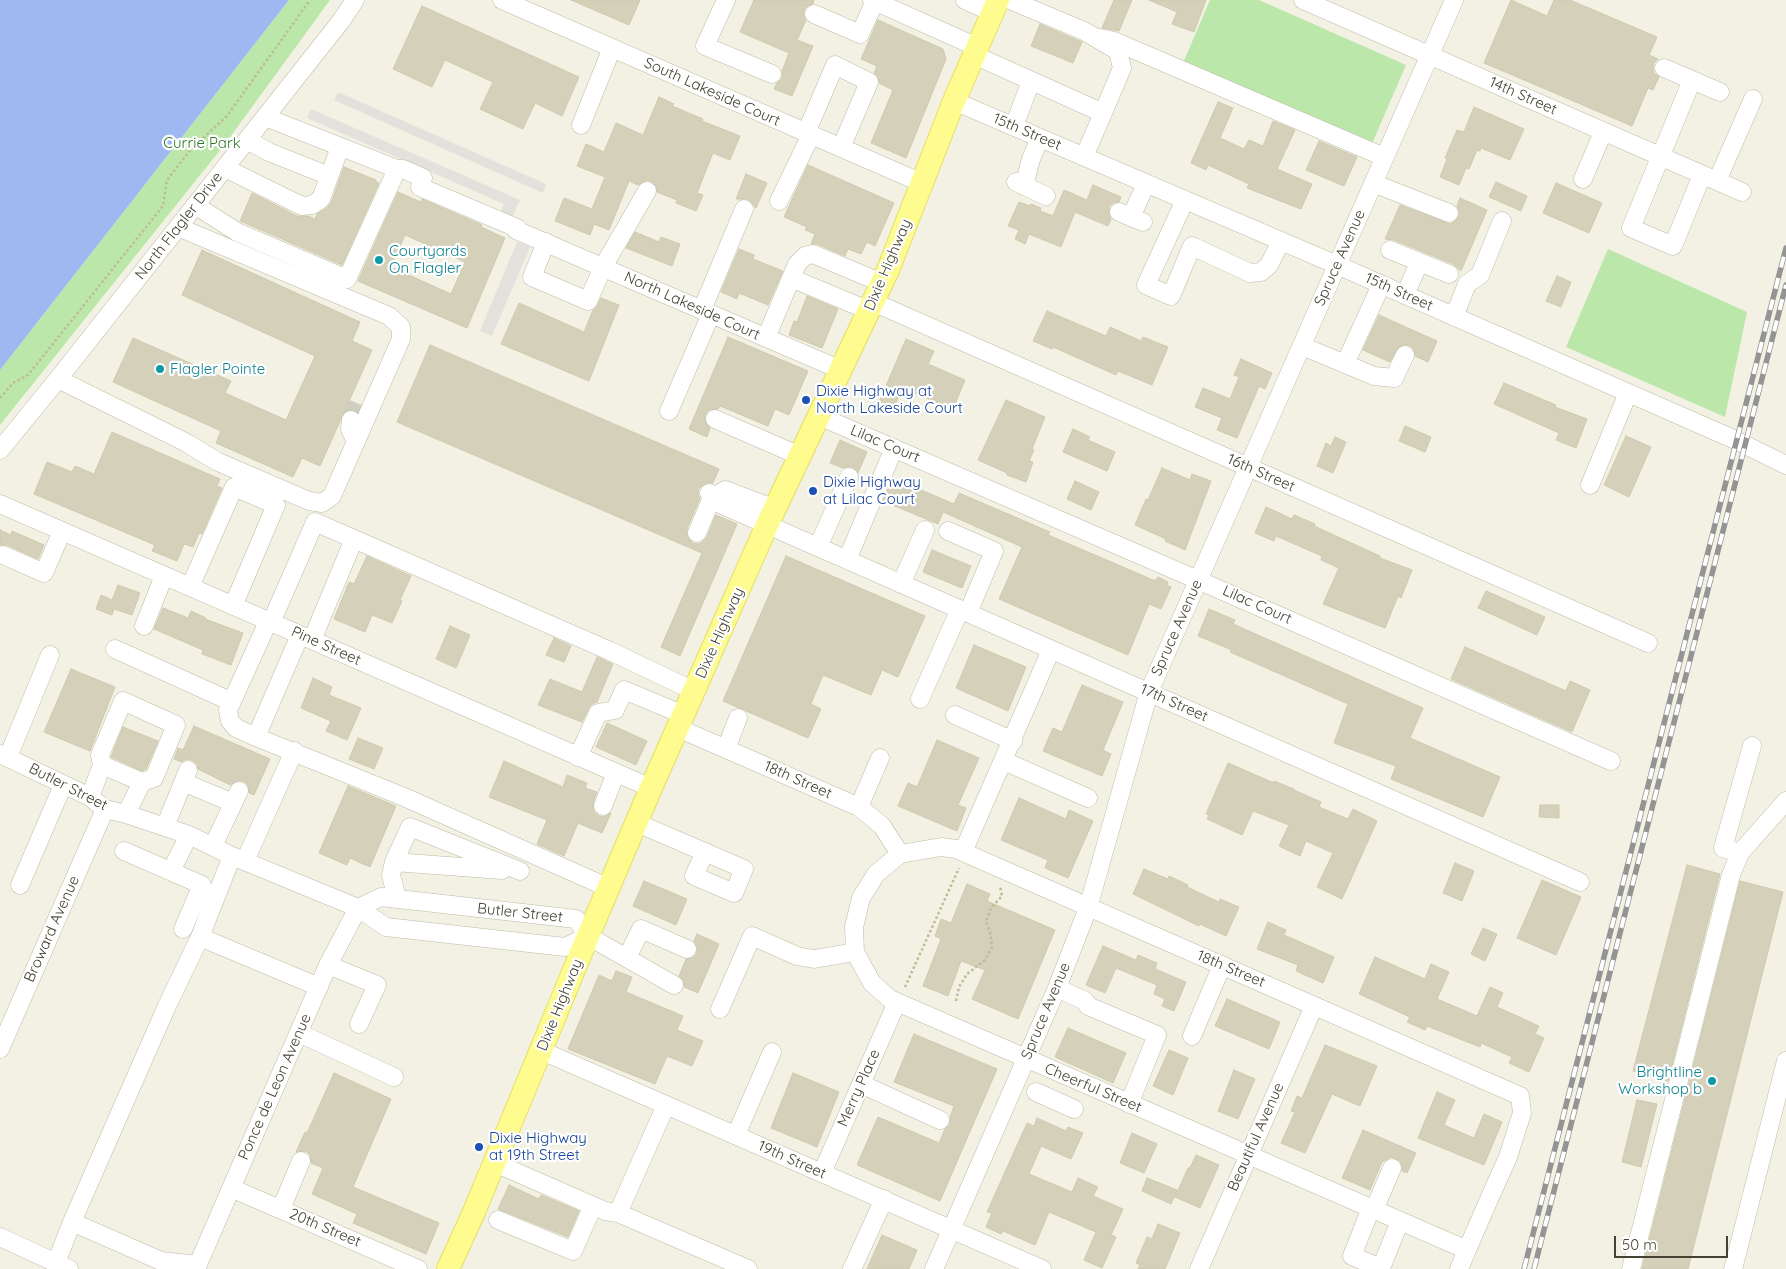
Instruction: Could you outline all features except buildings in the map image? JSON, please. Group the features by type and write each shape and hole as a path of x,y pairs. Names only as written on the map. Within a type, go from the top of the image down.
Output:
{"main road":[{"name":"Dixie Highway","path":"448,1269 495,1163 651,788 771,517 875,299 975,51 1000,4"}],"street":[{"name":"North Flagler Drive","path":"0,450 341,21 355,0"},
{"name":"South Lakeside Court","path":"502,0 922,183"},
{"path":"726,0 705,46 772,74"},
{"path":"965,0 1000,4 1084,31 1118,51 1122,68 1084,157"},
{"name":"14th Street","path":"1303,0 1742,192"},
{"name":"Spruce Avenue","path":"934,1269 1057,988 1088,908 1149,692 1454,0"},
{"path":"814,14 860,34 873,1 1031,81 1103,113"},
{"path":"1095,37 1114,41 1384,157"},
{"path":"581,125 612,48"},
{"path":"779,201 835,66 869,82 841,148"},
{"path":"1664,68 1720,92"},
{"path":"1692,80 1631,228 1673,246 1753,99"},
{"path":"1014,126 1031,81"},
{"name":"15th Street","path":"954,101 1337,265 1744,444 1786,465"},
{"path":"195,205 237,232 347,279 397,169 265,117"},
{"path":"1583,179 1604,132"},
{"path":"1040,138 1020,184 1046,196"},
{"path":"247,140 269,152 329,176"},
{"path":"225,168 302,206 312,205 320,200 340,147"},
{"name":"North Lakeside Court","path":"397,169 403,169 423,178 420,187 841,370"},
{"path":"1373,183 1449,213"},
{"path":"1131,217 1146,184"},
{"path":"545,242 532,277 588,302 603,267 647,191"},
{"path":"1185,200 1146,285 1171,296 1192,246 1250,273 1261,272 1269,266 1281,241"},
{"path":"669,411 744,209"},
{"path":"1454,317 1467,284 1480,275 1502,221"},
{"path":"58,379 187,443 224,464 309,501 322,502 332,496 402,339 401,327 389,316 178,227"},
{"path":"1390,250 1449,274"},
{"path":"766,338 797,264 805,256 813,254 875,299"},
{"path":"1405,295 1419,263"},
{"path":"791,278 875,299"},
{"path":"1345,364 1381,285"},
{"name":"16th Street","path":"875,299 1248,468 1648,643"},
{"path":"1302,346 1374,376 1394,378 1405,355"},
{"path":"359,400 378,392"},
{"path":"1590,485 1628,393"},
{"name":"Lilac Court","path":"819,416 1611,761"},
{"path":"715,419 800,456"},
{"path":"351,420 350,429 356,442"},
{"path":"847,560 894,448"},
{"path":"818,547 849,477"},
{"path":"190,587 234,487 276,505 233,606"},
{"name":"17th Street","path":"697,533 713,495 725,490 818,547 1580,882"},
{"name":"Pine Street","path":"0,504 651,788"},
{"path":"609,888 404,798 236,728 230,721 228,710 315,522 601,647 694,691"},
{"path":"901,584 925,530"},
{"path":"920,699 994,551 948,531"},
{"path":"3,555 44,573 62,532"},
{"path":"256,737 354,539"},
{"path":"144,626 164,576"},
{"path":"115,650 232,702"},
{"path":"961,860 1051,650"},
{"path":"4,755 50,655"},
{"name":"18th Street","path":"578,756 598,712 615,710 624,690 726,749 858,807 882,826 900,854"},
{"path":"90,797 102,766 100,756 123,701 176,725 154,778 142,782 102,766"},
{"path":"955,715 1013,741"},
{"path":"726,749 738,718"},
{"path":"1740,853 1723,848 1752,746"},
{"path":"0,1237 62,1266 72,1222 166,1008 238,858 294,751"},
{"name":"Butler Street","path":"4,755 90,797 105,809 189,835 238,858 358,908 386,927 565,947 588,936 576,919 381,897 358,908"},
{"path":"858,807 880,758"},
{"path":"1004,761 1088,798"},
{"path":"603,806 616,773"},
{"path":"165,827 186,776 236,797 214,846"},
{"path":"126,814 142,782"},
{"path":"20,885 63,785"},
{"path":"1631,1269 1731,875 1740,853 1786,801"},
{"name":"Broward Avenue","path":"0,1049 105,809"},
{"path":"637,823 704,852"},
{"path":"394,862 520,872 410,827 394,862 391,875 397,899"},
{"path":"171,871 189,835"},
{"name":"18th Street","path":"941,846 956,849 961,860 1088,908 1520,1096 1522,1113 1508,1157 1467,1250"},
{"name":"Cheerful Street","path":"941,846 900,854 876,874 860,898 854,927 855,952 872,984 890,999 901,995 1026,1060 1467,1250"},
{"path":"124,851 202,885 183,929"},
{"name":"Ponce de Leon Avenue","path":"197,1267 318,987 358,908"},
{"path":"627,958 641,929 687,949"},
{"path":"588,936 674,985"},
{"path":"720,1009 752,936 797,956 814,959 855,952"},
{"path":"200,937 318,987"},
{"path":"328,965 377,985 359,1024"},
{"path":"1192,1036 1222,965"},
{"path":"1057,988 1085,1001 1088,1006 1157,1035 1129,1104"},
{"name":"Merry Place","path":"822,1173 901,995"},
{"name":"Beautiful Avenue","path":"1199,1269 1314,1006"},
{"path":"298,1032 394,1077"},
{"name":"19th Street","path":"542,1051 1042,1269"},
{"path":"736,1135 772,1052"},
{"path":"1733,1269 1786,1060"},
{"path":"1036,1092 1069,1107 1076,1081"},
{"path":"861,1084 940,1120"},
{"path":"618,1213 666,1105"},
{"path":"281,1210 301,1161"},
{"path":"495,1163 593,1206 605,1211 618,1213 748,1269"},
{"path":"1392,1168 1352,1256 1381,1268 1400,1221"},
{"name":"20th Street","path":"231,1188 418,1269"},
{"path":"852,1269 884,1200"},
{"path":"498,1220 573,1251 593,1206"},
{"path":"72,1222 161,1261 197,1267"},
{"path":"1459,1269 1467,1250"}],"path":[{"path":"0,398 13,382 28,375 163,206 167,180 191,149 227,116 310,0"},
{"path":"901,995 961,860"},
{"path":"956,1001 959,987 967,974 984,960 992,947 990,932 986,922 992,908 1002,896 1000,884"}],"green space":[{"name":"Currie Park","path":"289,0 330,0 225,144 0,425 0,370"},
{"path":"1210,0 1259,0 1406,65 1371,146 1183,63"},
{"path":"1608,249 1747,312 1725,417 1566,347"}],"shaded area":[{"path":"338,92 546,184 543,193 334,100"},
{"path":"311,109 520,200 505,233 494,228 504,204 307,118"},
{"path":"517,242 530,247 492,336 480,331"}],"water":[{"path":"0,0 289,0 0,370"}],"tunnel":[{"path":"351,420 359,401"}],"railway":[{"path":"1524,1269 1786,248"},
{"path":"1534,1269 1786,285"}],"place":[{"name":"Courtyards On Flagler","path":"379,260"},
{"name":"Flagler Pointe","path":"160,369"},
{"name":"Dixie Highway at North Lakeside Court","path":"806,400"},
{"name":"Dixie Highway at Lilac Court","path":"813,491"},
{"name":"Brightline Workshop b","path":"1712,1081"},
{"name":"Dixie Highway at 19th Street","path":"479,1147"}]}
